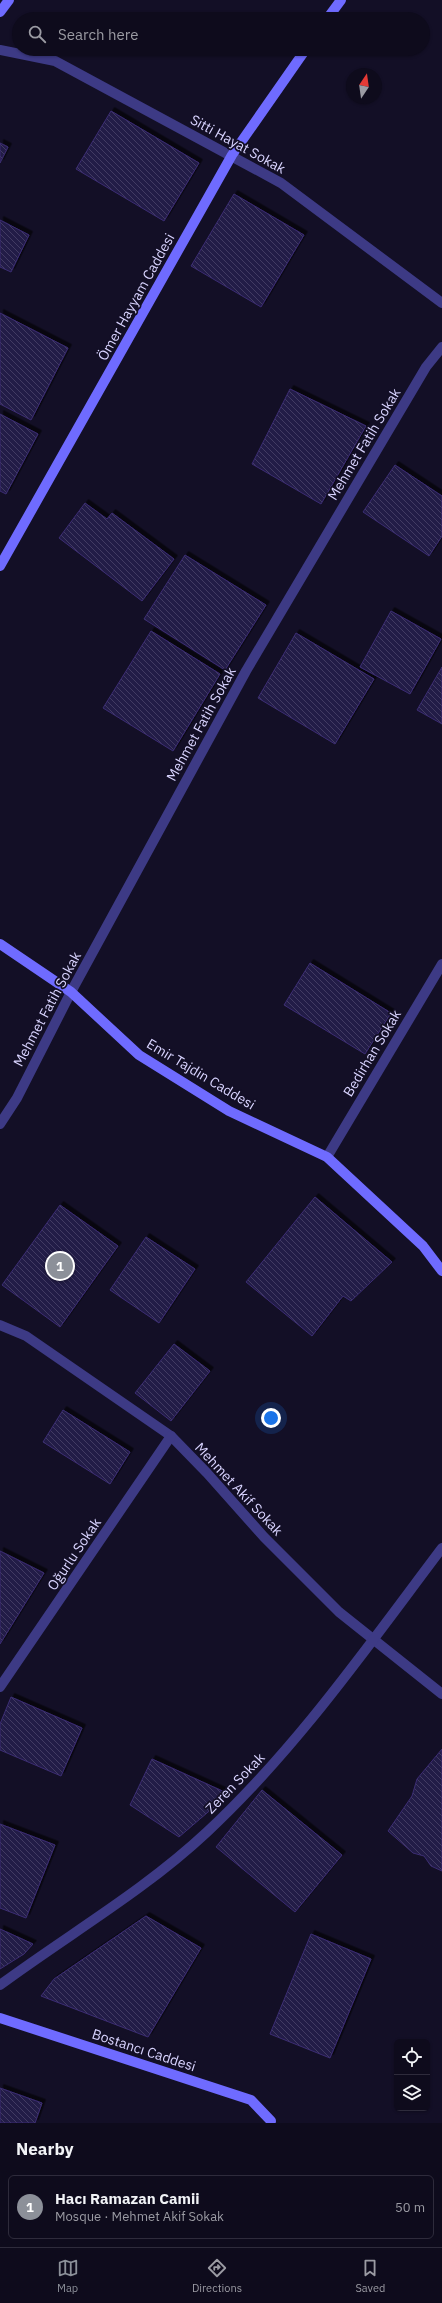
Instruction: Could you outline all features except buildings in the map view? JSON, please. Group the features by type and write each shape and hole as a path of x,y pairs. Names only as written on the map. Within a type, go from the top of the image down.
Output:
{"street":[{"path":"0,12 9,0"},
{"path":"332,12 341,0"},
{"name":"Sitti Hayat Sokak","path":"0,50 12,52"},
{"name":"Sitti Hayat Sokak","path":"30,56 55,61 232,155 281,183 442,303"},
{"name":"Ömer Hayyam Caddesi","path":"0,566 232,155 301,56"},
{"name":"Mehmet Fatih Sokak","path":"0,1124 16,1098 71,992 246,671 426,367 442,347"},
{"name":"Emir Tajdin Caddesi","path":"0,944 71,992 139,1055 229,1111 327,1157 423,1246 442,1271"},
{"name":"Bedirhan Sokak","path":"327,1157 442,964"},
{"name":"Mehmet Akif Sokak","path":"0,1325 26,1336 171,1436 311,1585 339,1612 374,1638 442,1694"},
{"name":"Oğurlu Sokak","path":"0,1686 171,1436"},
{"name":"Zeren Sokak","path":"0,1986 112,1908 206,1833 264,1775 353,1667 442,1548"},
{"name":"Bostancı Caddesi","path":"0,2018 251,2100 272,2122"}],"place":[{"name":"Hacı Ramazan Camii","path":"60,1266"}]}
